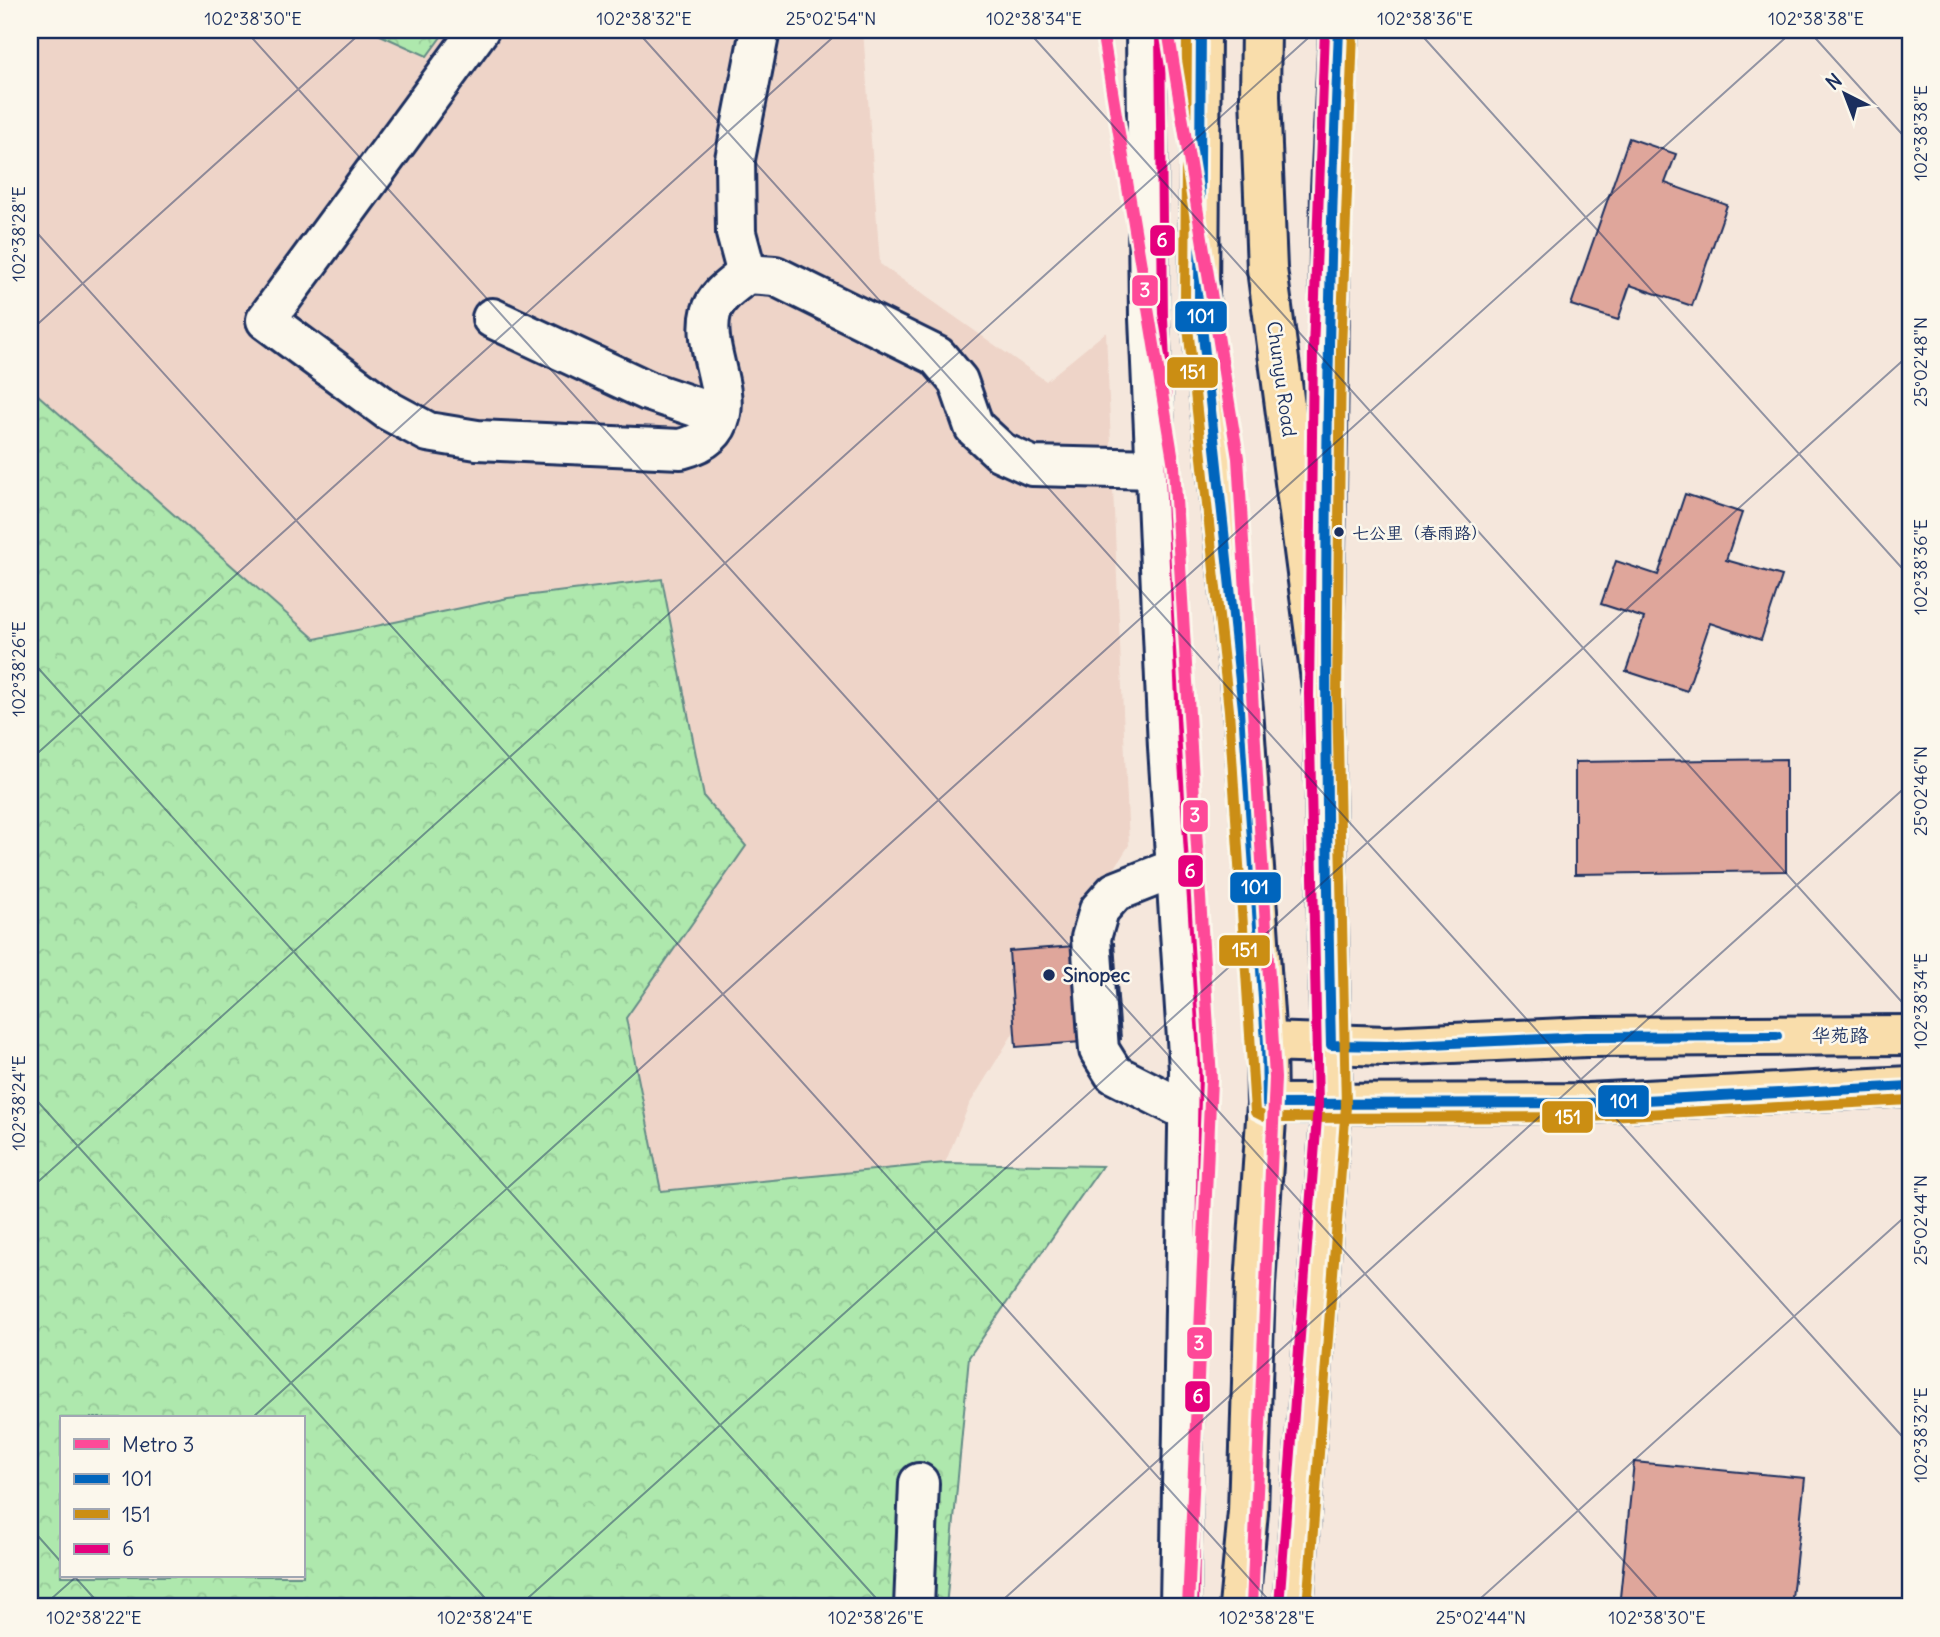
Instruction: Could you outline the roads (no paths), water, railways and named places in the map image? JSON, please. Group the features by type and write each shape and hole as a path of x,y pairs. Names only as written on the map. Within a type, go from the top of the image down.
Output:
{"main road":[{"path":"1201,30 1199,298 1242,709 1266,1042 1267,1104 1255,1285 1248,1512 1239,1607"},
{"name":"Chunyu Road","path":"1261,30 1260,96 1267,269 1323,695 1331,1045 1332,1105 1293,1607"},
{"name":"华苑路","path":"1266,1042 1387,1046 1586,1037 1910,1035"},
{"path":"1267,1104 1588,1103 1910,1086"}],"street":[{"path":"479,30 265,320 389,411 428,432 477,440 681,449 698,444 712,434 719,415 721,380 709,329 711,311 719,295 747,274 775,276 937,355 958,381 974,427 1012,456 1032,466 1157,469"},
{"path":"747,274 736,233 735,159 760,30"},
{"path":"1146,30 1149,304 1176,868 1189,1070 1180,1607"},
{"path":"1323,695 1327,350 1339,30"},
{"path":"492,318 648,391 719,415"},
{"path":"1176,868 1115,892 1099,910 1091,938 1100,1050 1114,1074 1189,1112"},
{"path":"914,1607 919,1483"}],"metro line":[{"name":"3","path":"1102,30 1174,466 1211,1079 1188,1607"},
{"name":"3","path":"1168,30 1238,458 1275,1078 1252,1607"}],"place":[{"name":"七公里（春雨路）","path":"1339,532"},
{"name":"Sinopec","path":"1049,975"}]}
